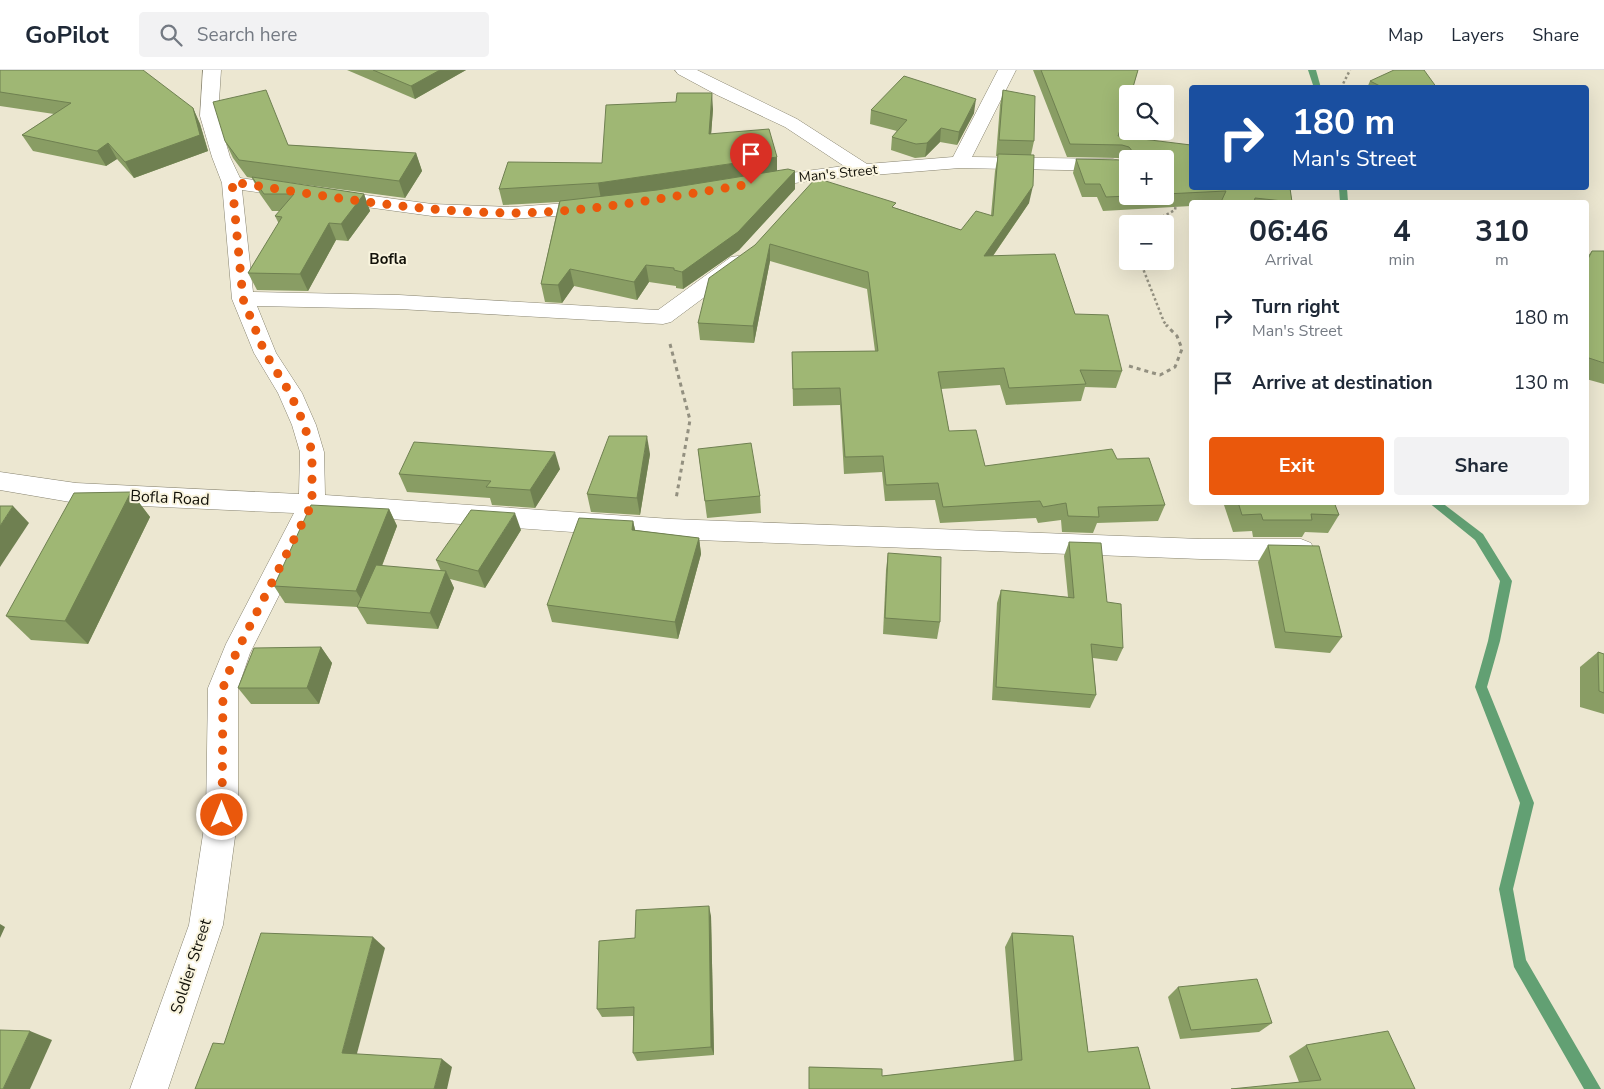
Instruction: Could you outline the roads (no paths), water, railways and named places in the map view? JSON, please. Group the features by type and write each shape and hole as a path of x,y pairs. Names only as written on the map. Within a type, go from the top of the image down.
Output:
{"street":[{"name":"Soldier Street","path":"150,1089 206,924 222,815 223,688 236,653 312,504 312,452 304,424 290,393 265,353 243,299 232,182 221,157 209,116 212,70"},
{"path":"684,70 723,91 791,123 862,169"},
{"path":"960,162 1007,70"},
{"name":"Man's Street","path":"742,185 823,173 960,162 1118,166"},
{"path":"804,193 823,173"},
{"path":"232,182 432,210 512,213 611,205"},
{"path":"243,299 399,302 663,316 747,256 753,249"},
{"name":"Bofla Road","path":"0,481 76,493 312,504 671,529 1201,550 1318,550"}],"waterway":[{"path":"1312,70 1317,85"},
{"path":"1343,190 1344,200"},
{"path":"1437,505 1479,537 1506,581 1494,641 1481,687 1527,803 1506,889 1519,962 1593,1089"}],"district":[{"name":"Bofla","path":"388,259"}]}
